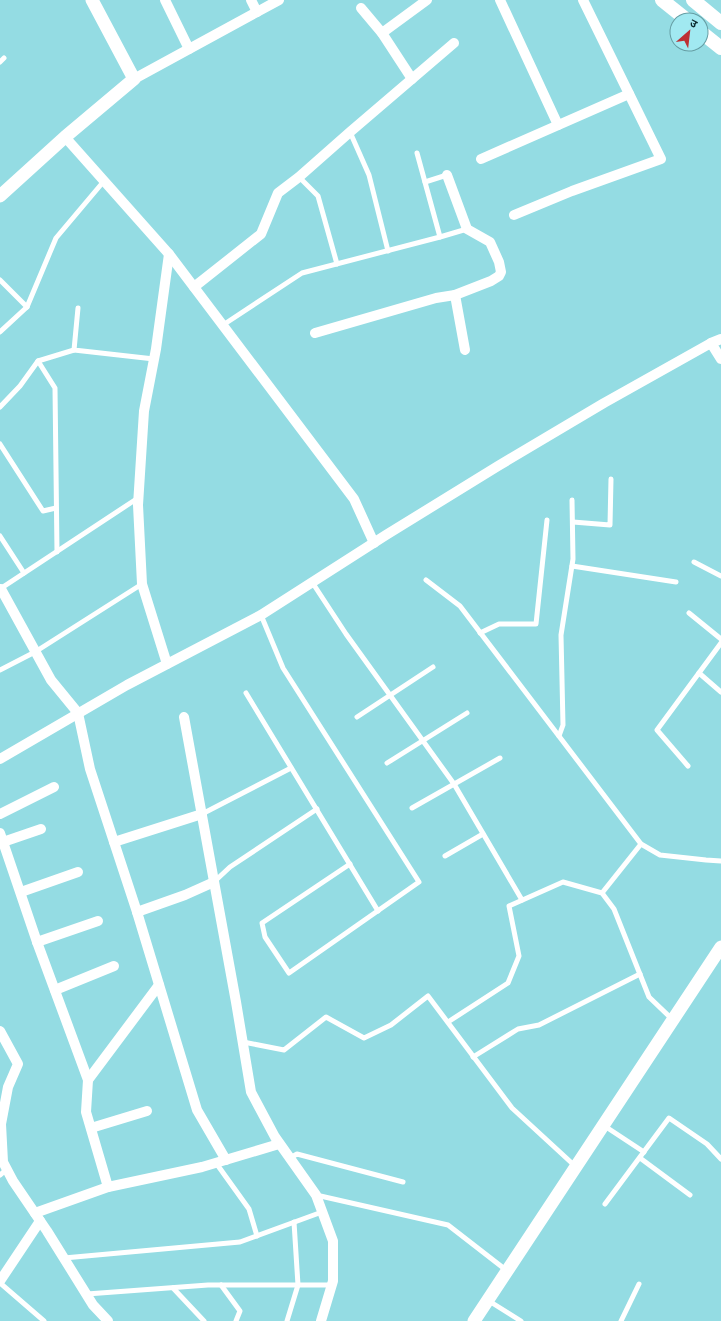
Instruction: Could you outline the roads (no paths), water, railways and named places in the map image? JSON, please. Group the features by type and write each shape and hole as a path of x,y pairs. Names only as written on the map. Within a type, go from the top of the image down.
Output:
{"main road":[{"path":"662,0 677,12"},
{"path":"693,0 721,23"},
{"path":"709,38 721,48"}],"street":[{"path":"92,0 134,79"},
{"path":"165,0 189,49"},
{"path":"251,0 257,12"},
{"path":"0,196 64,137 134,79 279,0"},
{"path":"382,33 427,0"},
{"path":"500,0 558,125"},
{"path":"514,215 572,191 661,159 583,0"},
{"path":"361,8 382,33 412,79"},
{"path":"194,287 261,234 278,193 299,177 454,43"},
{"path":"481,159 629,94"},
{"path":"64,137 169,254 354,499 374,543"},
{"path":"315,333 436,298 455,295 491,281 499,276 502,272 490,242 467,229 447,175"},
{"path":"167,664 142,584 138,498 144,411 154,359 169,254"},
{"path":"455,295 465,350"},
{"path":"0,759 127,685 261,615 498,466 591,411 716,341 721,358"},
{"path":"0,589 51,680 78,714 90,769 197,1110 221,1161"},
{"path":"184,717 251,1092 275,1137 316,1195 333,1241 334,1281 321,1321"},
{"path":"0,814 54,787"},
{"path":"114,842 202,814"},
{"path":"41,829 2,838 37,942 88,1080 86,1112 108,1187"},
{"path":"21,892 78,872"},
{"path":"136,912 185,895 214,882"},
{"path":"37,942 98,921"},
{"path":"474,1321 721,947"},
{"path":"55,990 114,966"},
{"path":"88,1080 159,985"},
{"path":"0,1031 18,1064 8,1087 0,1124 3,1162 2,1171 13,1181 38,1217 93,1305 108,1321"},
{"path":"91,1128 147,1111"},
{"path":"0,1282 38,1217 108,1187 202,1167 280,1144"}],"lane":[{"path":"350,132 369,175 388,250"},
{"path":"418,153 440,237"},
{"path":"425,182 447,175"},
{"path":"299,177 318,196 337,264"},
{"path":"0,332 26,307 56,238 104,181"},
{"path":"223,325 302,273 467,229"},
{"path":"0,280 26,307"},
{"path":"74,350 78,308"},
{"path":"0,407 20,386 38,361 74,350 154,359"},
{"path":"38,361 56,388 57,552"},
{"path":"0,444 43,511 56,508"},
{"path":"573,522 610,525 611,479"},
{"path":"0,589 138,498"},
{"path":"559,736 563,725 562,635 573,559 572,500"},
{"path":"480,633 500,624 536,624 547,520"},
{"path":"0,536 24,573"},
{"path":"694,562 721,576"},
{"path":"572,566 676,582"},
{"path":"426,580 460,606 641,844 660,855 706,860 721,860"},
{"path":"312,582 346,634 454,784 522,900"},
{"path":"0,670 35,652 142,584"},
{"path":"689,613 721,639"},
{"path":"261,615 283,668 419,882 289,973 265,937 262,923 350,864"},
{"path":"688,766 657,730 721,643"},
{"path":"357,717 433,667"},
{"path":"699,673 721,692"},
{"path":"246,693 378,911"},
{"path":"387,763 467,713"},
{"path":"412,808 500,758"},
{"path":"202,814 291,768"},
{"path":"214,882 230,867 316,809"},
{"path":"445,856 483,834"},
{"path":"602,893 641,844"},
{"path":"448,1022 508,983 519,956 509,906 563,882 602,893 614,909 649,996 673,1019"},
{"path":"474,1057 518,1029 539,1025 640,974"},
{"path":"243,1042 284,1050 326,1017 364,1038 391,1025 428,996 512,1108 576,1167"},
{"path":"605,1204 669,1118 707,1144 721,1159"},
{"path":"604,1125 644,1152"},
{"path":"290,1158 297,1154 403,1182"},
{"path":"640,1158 690,1195"},
{"path":"221,1161 249,1209 257,1236"},
{"path":"316,1195 448,1225 507,1271"},
{"path":"64,1258 240,1242 322,1212"},
{"path":"287,1321 298,1285 294,1222"},
{"path":"0,1282 44,1321"},
{"path":"621,1321 638,1284"},
{"path":"86,1294 221,1285 332,1285"},
{"path":"221,1285 240,1311 236,1321"},
{"path":"173,1288 204,1321"},
{"path":"488,1300 522,1321"}]}
